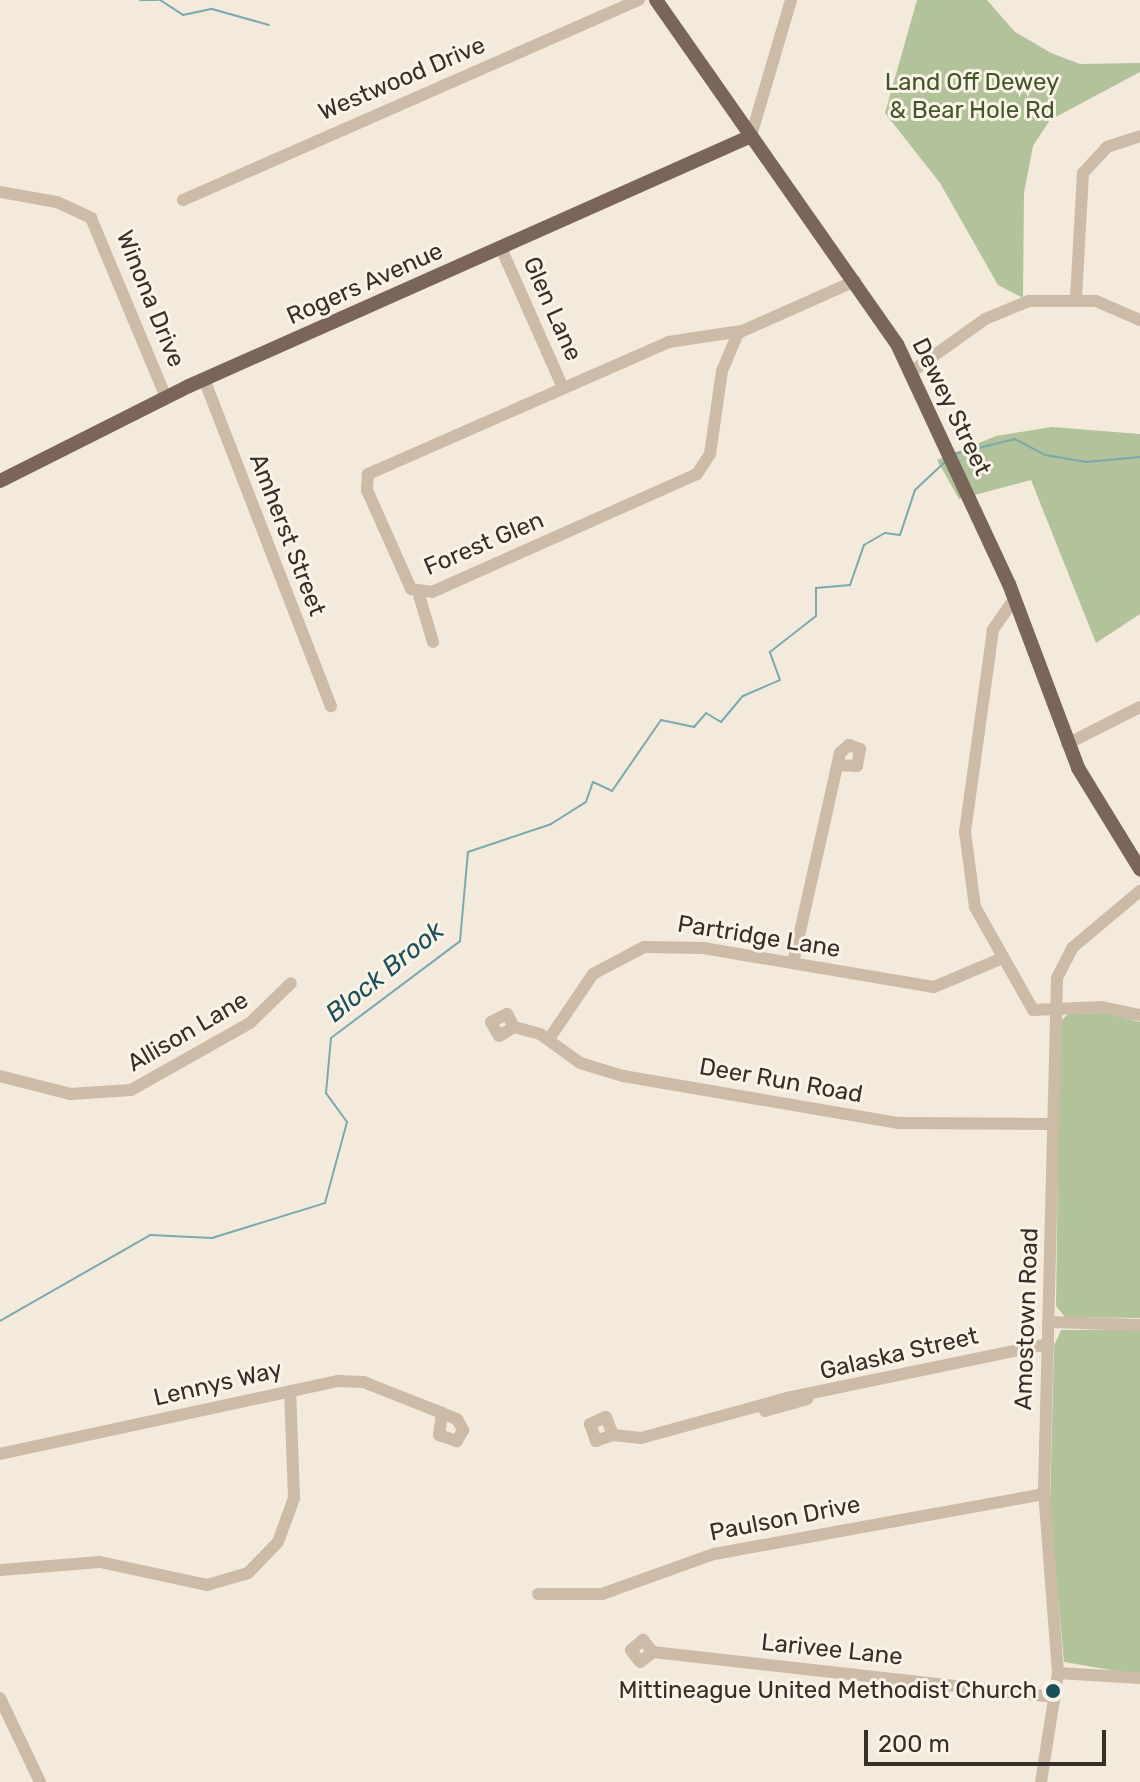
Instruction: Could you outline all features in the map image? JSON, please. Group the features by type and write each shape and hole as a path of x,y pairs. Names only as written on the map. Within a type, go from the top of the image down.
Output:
{"main road":[{"name":"Dewey Street","path":"656,0 855,281 911,372 1015,598 1067,744 1140,869"},
{"name":"Rogers Avenue","path":"0,481 204,379 751,136"}],"street":[{"name":"Westwood Drive","path":"183,200 639,0"},
{"path":"751,136 791,0"},
{"path":"1076,298 1083,173 1107,147 1140,136"},
{"name":"Winona Drive","path":"0,192 57,202 91,218 166,397"},
{"name":"Glen Lane","path":"501,248 563,388"},
{"name":"Forest Glen","path":"741,331 724,363 713,443 697,474 419,595 402,570 366,476 669,342 741,331 855,281"},
{"path":"911,372 1003,310 1076,298 1140,320"},
{"name":"Amherst Street","path":"204,379 331,706"},
{"path":"419,595 433,642"},
{"path":"1015,598 993,630 965,841 972,899 998,960 1028,1006 1054,1011 1102,1007 1140,1015"},
{"path":"1067,744 1140,707"},
{"path":"793,963 838,765"},
{"name":"Amostown Road","path":"1041,1782 1058,1673 1044,1494 1057,978 1072,948 1140,891"},
{"name":"Partridge Lane","path":"549,1039 593,974 635,949 686,946 934,987 998,960"},
{"name":"Allison Lane","path":"0,1076 70,1094 131,1090 250,1023 291,983"},
{"name":"Deer Run Road","path":"514,1027 549,1039 612,1074 899,1123 1054,1124"},
{"path":"1050,1322 1140,1325"},
{"name":"Galaska Street","path":"613,1435 641,1438 1048,1344"},
{"name":"Lennys Way","path":"0,1454 290,1391 356,1381 442,1413"},
{"path":"0,1570 100,1562 207,1585 248,1573 278,1542 292,1509 297,1475 290,1391"},
{"name":"Paulson Drive","path":"538,1594 602,1594 714,1554 1044,1494"},
{"name":"Larivee Lane","path":"653,1652 1055,1697"},
{"path":"1058,1673 1140,1678"},
{"path":"0,1698 40,1782"}],"green space":[{"name":"Land Off Dewey & Bear Hole Rd","path":"917,0 987,0 1015,32 1051,53 1080,64 1140,63 1140,72 1050,120 1033,146 1024,193 1023,298 998,285 940,183 885,113"},
{"path":"1052,427 1140,434 1140,614 1096,643 1031,480 959,499 937,460 996,436"},
{"path":"1106,1013 1140,1022 1140,1318 1065,1317 1056,1306 1060,1022 1068,1014"},
{"path":"1061,1330 1140,1330 1140,1675 1064,1662 1050,1507 1054,1346"}],"waterway":[{"path":"140,0 158,0"},
{"path":"160,0 183,15 212,9 269,25"},
{"name":"Block Brook","path":"954,454 1015,439 1045,455 1086,462 1140,457"},
{"name":"Block Brook","path":"0,1321 150,1235 212,1238 325,1203 347,1122 326,1093 331,1038 460,941 468,852 551,824 586,802 593,782 612,791 661,720 694,727 706,713 721,722 743,696 780,680 770,652 816,616 816,588 850,585 864,545 885,533 900,535 915,490 946,461"}],"place":[{"name":"Mittineague United Methodist Church","path":"1053,1691"}]}
